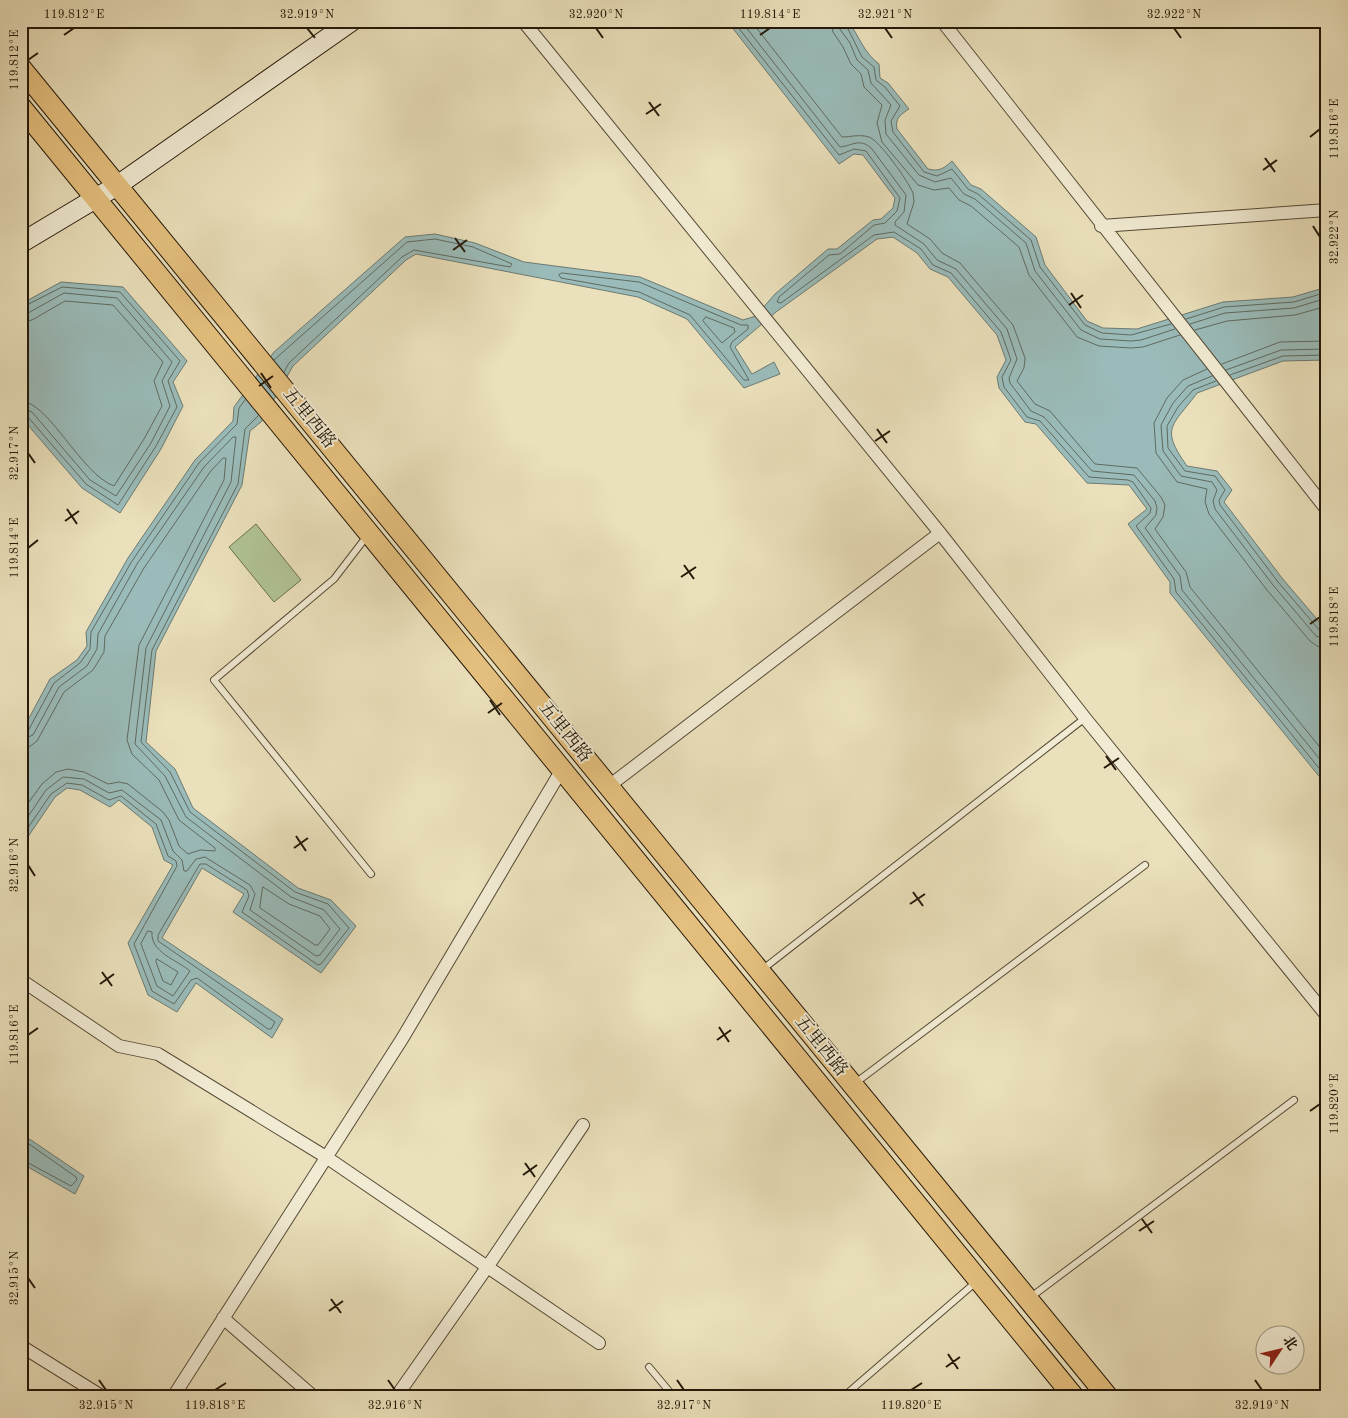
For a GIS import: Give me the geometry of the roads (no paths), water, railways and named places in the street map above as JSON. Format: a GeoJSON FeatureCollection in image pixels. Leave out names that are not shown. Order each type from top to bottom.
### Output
{"type":"FeatureCollection","features":[{"type":"Feature","properties":{"kind":"main road"},"geometry":{"type":"LineString","coordinates":[[21,244],[118,185],[352,21]]}},
{"type":"Feature","properties":{"kind":"main road","name":"五里西路"},"geometry":{"type":"LineString","coordinates":[[21,68],[1108,1397]]}},
{"type":"Feature","properties":{"kind":"main road","name":"五里西路"},"geometry":{"type":"LineString","coordinates":[[21,107],[561,771],[1074,1397]]}},
{"type":"Feature","properties":{"kind":"street"},"geometry":{"type":"LineString","coordinates":[[523,21],[940,533],[1085,718],[1327,1016]]}},
{"type":"Feature","properties":{"kind":"street"},"geometry":{"type":"LineString","coordinates":[[942,21],[1101,226],[1327,510]]}},
{"type":"Feature","properties":{"kind":"street"},"geometry":{"type":"LineString","coordinates":[[1101,226],[1327,210]]}},
{"type":"Feature","properties":{"kind":"street"},"geometry":{"type":"LineString","coordinates":[[609,786],[940,533]]}},
{"type":"Feature","properties":{"kind":"street"},"geometry":{"type":"LineString","coordinates":[[173,1397],[402,1038],[561,771]]}},
{"type":"Feature","properties":{"kind":"street"},"geometry":{"type":"LineString","coordinates":[[21,980],[119,1046],[158,1054],[326,1157],[599,1343]]}},
{"type":"Feature","properties":{"kind":"street"},"geometry":{"type":"LineString","coordinates":[[396,1397],[488,1266],[583,1125]]}},
{"type":"Feature","properties":{"kind":"street"},"geometry":{"type":"LineString","coordinates":[[223,1318],[314,1397]]}},
{"type":"Feature","properties":{"kind":"street"},"geometry":{"type":"LineString","coordinates":[[21,1346],[103,1397]]}},
{"type":"Feature","properties":{"kind":"lane"},"geometry":{"type":"LineString","coordinates":[[369,534],[334,579],[214,680],[371,874]]}},
{"type":"Feature","properties":{"kind":"lane"},"geometry":{"type":"LineString","coordinates":[[760,971],[1085,718]]}},
{"type":"Feature","properties":{"kind":"lane"},"geometry":{"type":"LineString","coordinates":[[853,1085],[1145,865]]}},
{"type":"Feature","properties":{"kind":"lane"},"geometry":{"type":"LineString","coordinates":[[1028,1299],[1294,1100]]}},
{"type":"Feature","properties":{"kind":"lane"},"geometry":{"type":"LineString","coordinates":[[842,1397],[978,1280]]}},
{"type":"Feature","properties":{"kind":"lane"},"geometry":{"type":"LineString","coordinates":[[649,1367],[674,1397]]}},
{"type":"Feature","properties":{"kind":"water"},"geometry":{"type":"Polygon","coordinates":[[[727,21],[848,21],[866,50],[879,64],[880,78],[888,83],[909,109],[899,117],[897,129],[928,169],[942,169],[952,161],[971,185],[981,189],[1036,237],[1045,265],[1087,321],[1103,328],[1137,329],[1223,302],[1293,297],[1327,287],[1327,360],[1283,361],[1197,393],[1176,420],[1172,427],[1172,434],[1173,443],[1187,466],[1217,471],[1232,490],[1224,502],[1282,578],[1327,631],[1327,786],[1170,593],[1170,582],[1128,524],[1147,509],[1129,485],[1087,483],[1036,424],[1025,422],[999,388],[997,377],[1006,360],[997,335],[948,277],[930,269],[917,253],[893,237],[877,239],[776,312],[735,347],[752,374],[774,362],[780,374],[744,388],[687,319],[638,297],[416,254],[406,260],[293,366],[261,422],[250,431],[242,485],[156,651],[146,742],[175,769],[193,808],[298,888],[331,900],[356,926],[321,973],[233,912],[244,894],[202,868],[162,938],[283,1019],[272,1038],[196,983],[177,1012],[148,995],[128,943],[173,865],[164,860],[152,827],[119,800],[110,807],[80,790],[67,788],[55,797],[21,847],[21,733],[50,679],[77,660],[87,646],[86,632],[128,558],[195,460],[233,421],[234,407],[274,352],[405,237],[435,234],[475,243],[524,262],[640,277],[743,320],[756,316],[775,294],[828,249],[837,249],[873,220],[881,219],[893,208],[895,198],[863,155],[854,154],[839,164],[727,21]]]}},
{"type":"Feature","properties":{"kind":"water"},"geometry":{"type":"Polygon","coordinates":[[[61,282],[123,287],[187,361],[173,382],[183,406],[161,449],[120,513],[82,488],[21,417],[21,304],[61,282]]]}},
{"type":"Feature","properties":{"kind":"water"},"geometry":{"type":"Polygon","coordinates":[[[21,1136],[31,1140],[84,1176],[75,1194],[21,1163],[21,1136]]]}}]}
